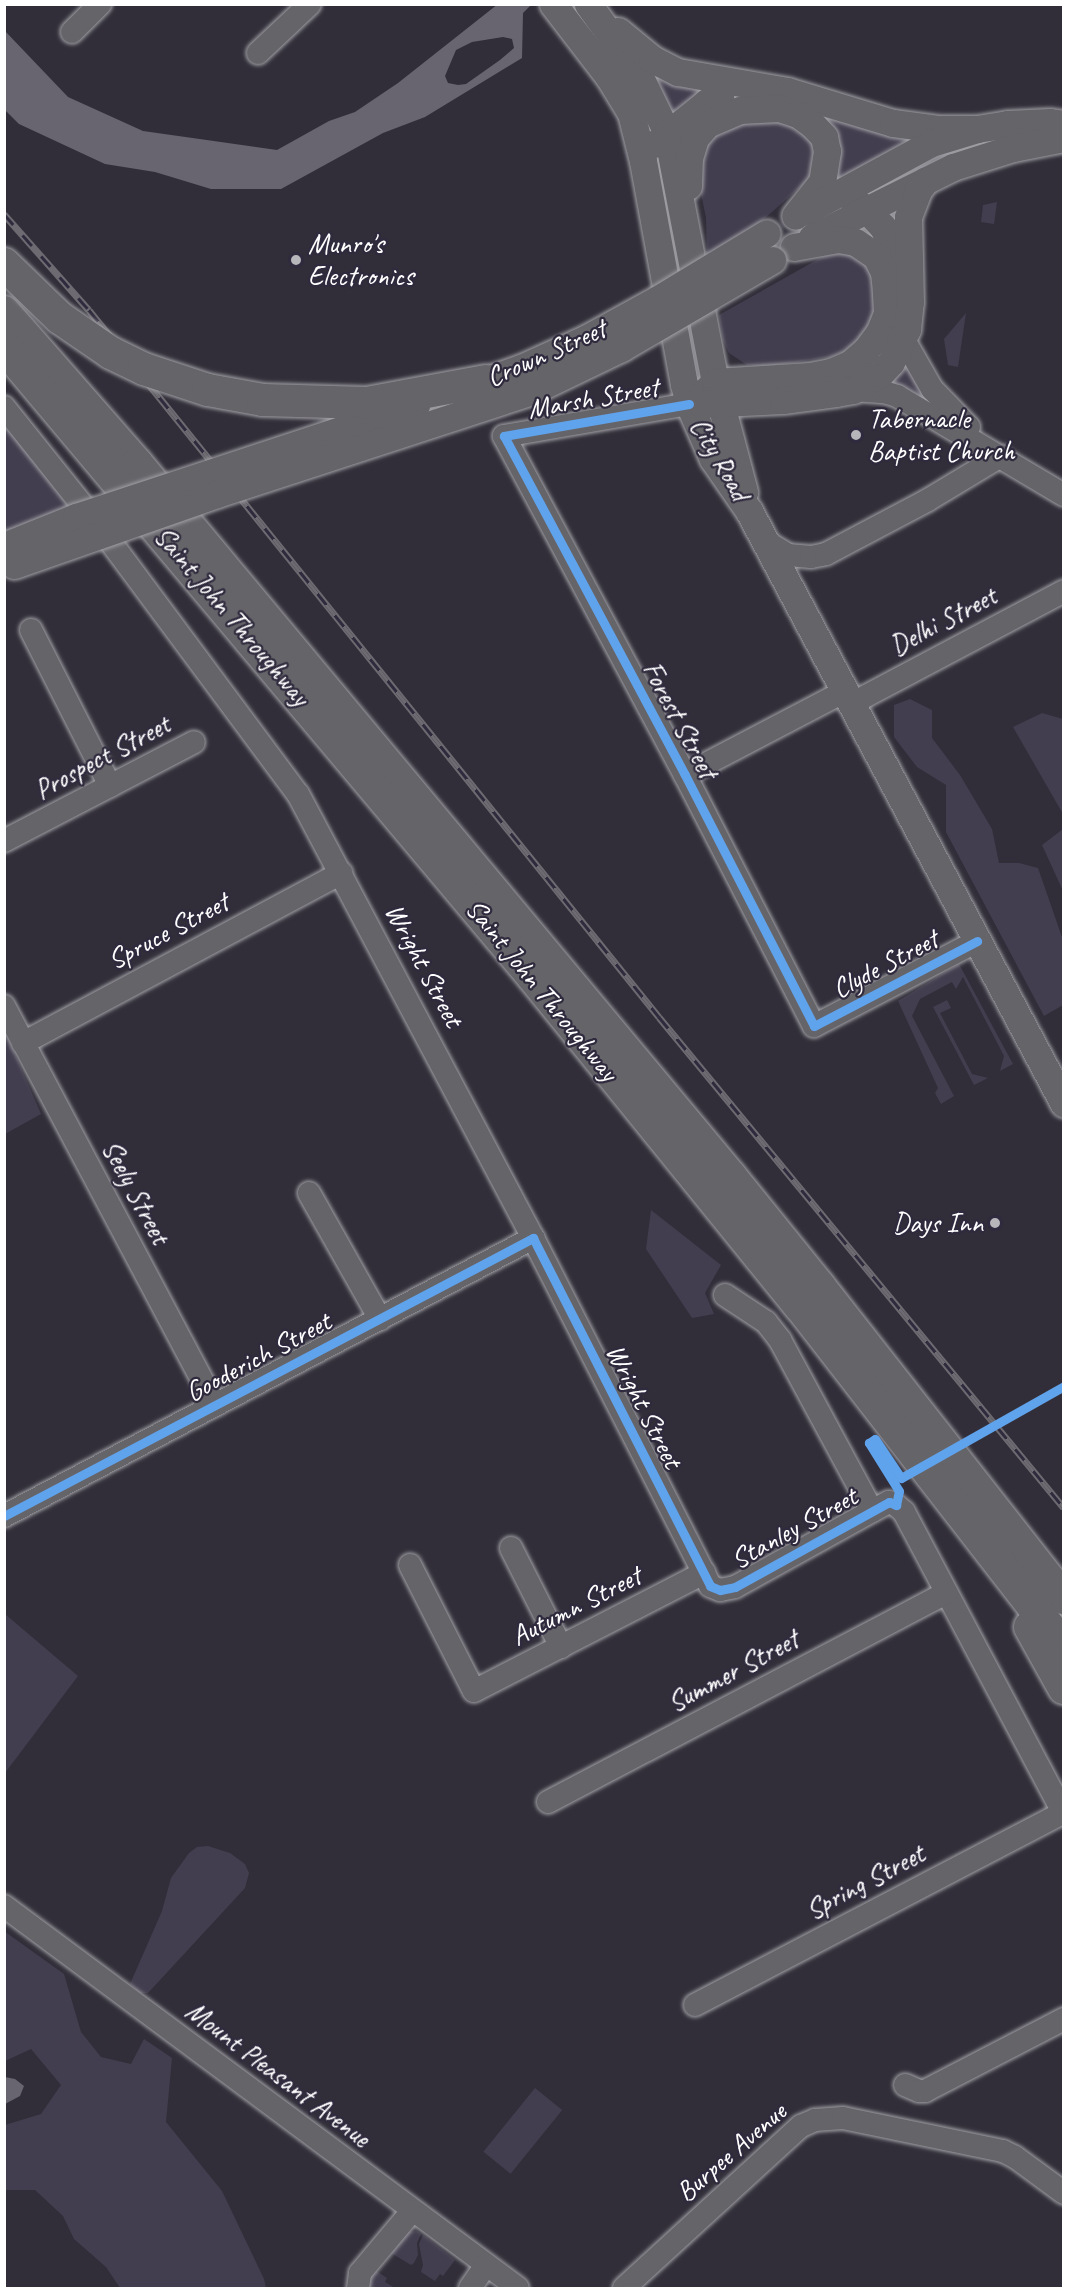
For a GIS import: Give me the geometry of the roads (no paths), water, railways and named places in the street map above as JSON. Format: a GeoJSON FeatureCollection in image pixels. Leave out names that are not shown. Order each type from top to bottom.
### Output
{"type":"FeatureCollection","features":[{"type":"Feature","properties":{"kind":"highway"},"geometry":{"type":"LineString","coordinates":[[4,264],[60,318],[111,352],[153,372],[208,390],[263,400],[367,403],[486,381]]}},
{"type":"Feature","properties":{"kind":"highway","name":"Saint John Throughway"},"geometry":{"type":"LineString","coordinates":[[4,312],[136,464],[731,1177],[1064,1599]]}},
{"type":"Feature","properties":{"kind":"highway","name":"Saint John Throughway"},"geometry":{"type":"LineString","coordinates":[[4,347],[534,978],[800,1306],[1064,1646]]}},
{"type":"Feature","properties":{"kind":"highway"},"geometry":{"type":"LineString","coordinates":[[915,1454],[1025,1620],[1064,1688]]}},
{"type":"Feature","properties":{"kind":"main road","name":"City Road"},"geometry":{"type":"LineString","coordinates":[[554,6],[622,97],[638,135],[689,404],[713,459],[749,511]]}},
{"type":"Feature","properties":{"kind":"main road","name":"City Road"},"geometry":{"type":"LineString","coordinates":[[591,8],[648,91],[667,133],[718,393],[749,511]]}},
{"type":"Feature","properties":{"kind":"main road"},"geometry":{"type":"LineString","coordinates":[[591,8],[663,66],[678,72],[765,87],[811,98],[893,123],[938,129],[977,129]]}},
{"type":"Feature","properties":{"kind":"main road"},"geometry":{"type":"LineString","coordinates":[[643,160],[667,133],[719,96],[735,90],[765,87]]}},
{"type":"Feature","properties":{"kind":"main road"},"geometry":{"type":"LineString","coordinates":[[690,247],[688,172],[695,138],[707,124],[740,110],[779,108],[798,114],[824,137],[827,152],[822,182],[795,216]]}},
{"type":"Feature","properties":{"kind":"main road","name":"Crown Street"},"geometry":{"type":"LineString","coordinates":[[8,560],[76,517],[486,381],[604,329],[795,216],[931,143],[977,129],[1008,124],[1064,124]]}},
{"type":"Feature","properties":{"kind":"main road","name":"Crown Street"},"geometry":{"type":"LineString","coordinates":[[8,560],[532,391],[621,348],[783,254],[866,209],[926,180],[983,157],[1041,141],[1064,138]]}},
{"type":"Feature","properties":{"kind":"main road"},"geometry":{"type":"LineString","coordinates":[[718,393],[783,400],[853,390],[880,374],[891,362],[907,329],[908,217],[919,189],[926,180]]}},
{"type":"Feature","properties":{"kind":"main road"},"geometry":{"type":"LineString","coordinates":[[840,192],[866,209],[883,227],[909,285]]}},
{"type":"Feature","properties":{"kind":"main road"},"geometry":{"type":"LineString","coordinates":[[689,404],[718,393],[831,372],[850,364],[866,350],[879,333],[887,313],[884,272],[876,256],[855,242],[838,239],[783,254]]}},
{"type":"Feature","properties":{"kind":"main road"},"geometry":{"type":"LineString","coordinates":[[749,511],[1064,1104]]}},
{"type":"Feature","properties":{"kind":"street"},"geometry":{"type":"LineString","coordinates":[[72,32],[100,4]]}},
{"type":"Feature","properties":{"kind":"street"},"geometry":{"type":"LineString","coordinates":[[258,53],[310,4]]}},
{"type":"Feature","properties":{"kind":"street"},"geometry":{"type":"LineString","coordinates":[[903,338],[941,400],[1001,456]]}},
{"type":"Feature","properties":{"kind":"street"},"geometry":{"type":"LineString","coordinates":[[853,390],[884,392],[897,396],[1064,495]]}},
{"type":"Feature","properties":{"kind":"street","name":"Marsh Street"},"geometry":{"type":"LineString","coordinates":[[504,436],[689,404]]}},
{"type":"Feature","properties":{"kind":"street","name":"Wright Street"},"geometry":{"type":"LineString","coordinates":[[4,407],[95,521],[291,784],[341,873],[533,1238],[710,1586],[720,1590]]}},
{"type":"Feature","properties":{"kind":"street","name":"Forest Street"},"geometry":{"type":"LineString","coordinates":[[504,436],[685,775],[814,1026]]}},
{"type":"Feature","properties":{"kind":"street"},"geometry":{"type":"LineString","coordinates":[[765,541],[788,555],[811,557],[826,554],[928,500],[1001,456]]}},
{"type":"Feature","properties":{"kind":"street","name":"Delhi Street"},"geometry":{"type":"LineString","coordinates":[[685,775],[1064,591]]}},
{"type":"Feature","properties":{"kind":"street"},"geometry":{"type":"LineString","coordinates":[[31,630],[110,786]]}},
{"type":"Feature","properties":{"kind":"street","name":"Prospect Street"},"geometry":{"type":"LineString","coordinates":[[4,841],[194,742]]}},
{"type":"Feature","properties":{"kind":"street","name":"Spruce Street"},"geometry":{"type":"LineString","coordinates":[[23,1043],[341,873]]}},
{"type":"Feature","properties":{"kind":"street","name":"Clyde Street"},"geometry":{"type":"LineString","coordinates":[[814,1026],[977,941]]}},
{"type":"Feature","properties":{"kind":"street","name":"Seely Street"},"geometry":{"type":"LineString","coordinates":[[4,1006],[215,1405]]}},
{"type":"Feature","properties":{"kind":"street"},"geometry":{"type":"LineString","coordinates":[[309,1193],[380,1319]]}},
{"type":"Feature","properties":{"kind":"street","name":"Gooderich Street"},"geometry":{"type":"LineString","coordinates":[[4,1516],[533,1238]]}},
{"type":"Feature","properties":{"kind":"street"},"geometry":{"type":"LineString","coordinates":[[725,1294],[766,1322],[780,1340],[885,1506],[904,1512],[1063,1814]]}},
{"type":"Feature","properties":{"kind":"street","name":"Stanley Street"},"geometry":{"type":"LineString","coordinates":[[720,1590],[735,1587],[885,1506]]}},
{"type":"Feature","properties":{"kind":"street"},"geometry":{"type":"LineString","coordinates":[[511,1548],[561,1647]]}},
{"type":"Feature","properties":{"kind":"street","name":"Autumn Street"},"geometry":{"type":"LineString","coordinates":[[410,1565],[474,1691],[704,1573]]}},
{"type":"Feature","properties":{"kind":"street","name":"Summer Street"},"geometry":{"type":"LineString","coordinates":[[548,1802],[946,1593]]}},
{"type":"Feature","properties":{"kind":"street","name":"Spring Street"},"geometry":{"type":"LineString","coordinates":[[695,2005],[1063,1814]]}},
{"type":"Feature","properties":{"kind":"street","name":"Mount Pleasant Avenue"},"geometry":{"type":"LineString","coordinates":[[4,1906],[518,2289]]}},
{"type":"Feature","properties":{"kind":"street"},"geometry":{"type":"LineString","coordinates":[[905,2085],[925,2091],[1064,2019]]}},
{"type":"Feature","properties":{"kind":"street","name":"Burpee Avenue"},"geometry":{"type":"LineString","coordinates":[[624,2289],[801,2126],[815,2120],[843,2118],[1003,2151],[1015,2157],[1064,2193]]}},
{"type":"Feature","properties":{"kind":"street"},"geometry":{"type":"LineString","coordinates":[[358,2289],[360,2273],[412,2211]]}},
{"type":"Feature","properties":{"kind":"street"},"geometry":{"type":"LineString","coordinates":[[470,2289],[486,2265]]}},
{"type":"Feature","properties":{"kind":"railway"},"geometry":{"type":"LineString","coordinates":[[4,214],[89,310],[659,1017],[1064,1508]]}},
{"type":"Feature","properties":{"kind":"place","name":"Munro's Electronics"},"geometry":{"type":"Point","coordinates":[296,260]}},
{"type":"Feature","properties":{"kind":"place","name":"Tabernacle Baptist Church"},"geometry":{"type":"Point","coordinates":[856,435]}},
{"type":"Feature","properties":{"kind":"place","name":"Days Inn"},"geometry":{"type":"Point","coordinates":[995,1223]}}]}
